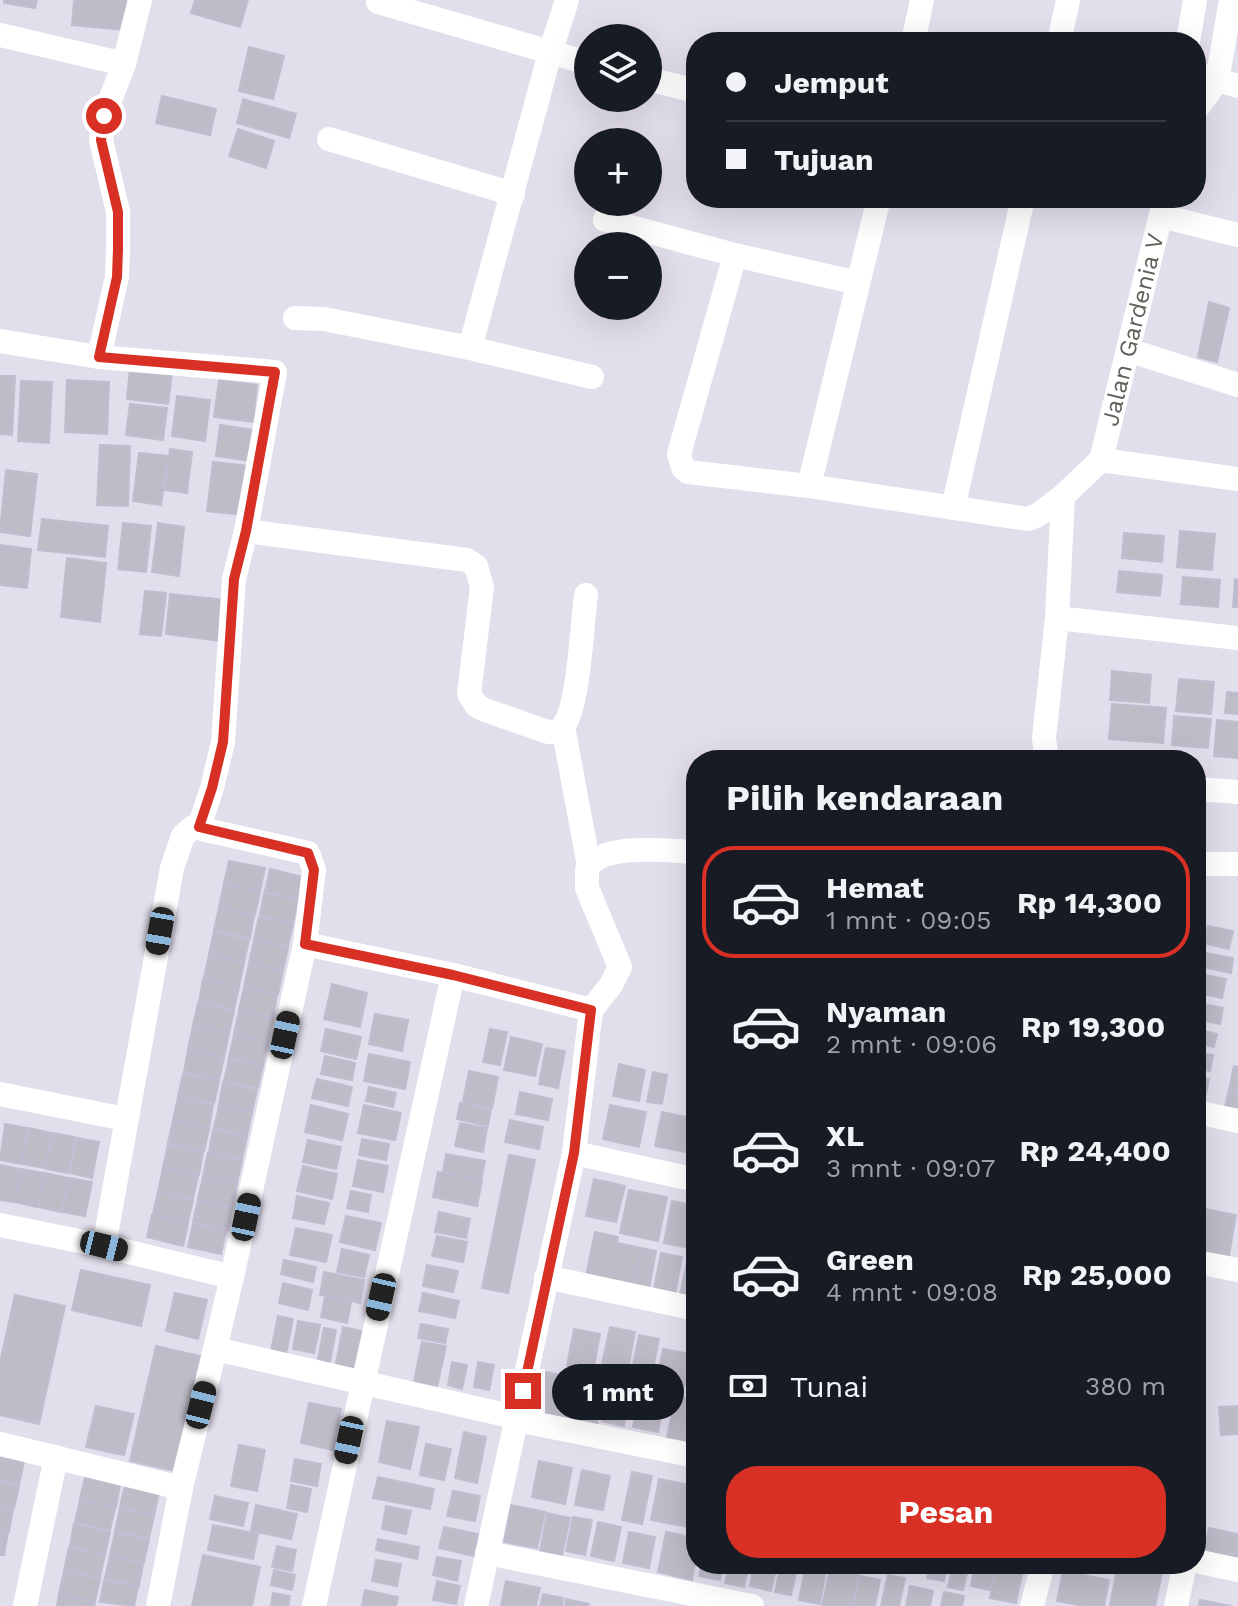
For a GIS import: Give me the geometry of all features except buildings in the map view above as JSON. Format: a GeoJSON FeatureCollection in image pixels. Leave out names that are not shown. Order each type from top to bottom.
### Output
{"type":"FeatureCollection","features":[{"type":"Feature","properties":{"kind":"street"},"geometry":{"type":"LineString","coordinates":[[99,357],[117,277],[118,249],[118,212],[101,140],[104,116],[124,64],[140,0]]}},
{"type":"Feature","properties":{"kind":"street"},"geometry":{"type":"LineString","coordinates":[[470,348],[567,0]]}},
{"type":"Feature","properties":{"kind":"street"},"geometry":{"type":"LineString","coordinates":[[915,32],[922,0]]}},
{"type":"Feature","properties":{"kind":"street"},"geometry":{"type":"LineString","coordinates":[[1061,32],[1068,0]]}},
{"type":"Feature","properties":{"kind":"street"},"geometry":{"type":"LineString","coordinates":[[1190,32],[1195,0]]}},
{"type":"Feature","properties":{"kind":"street"},"geometry":{"type":"LineString","coordinates":[[1217,80],[1231,0]]}},
{"type":"Feature","properties":{"kind":"street"},"geometry":{"type":"LineString","coordinates":[[378,2],[574,59]]}},
{"type":"Feature","properties":{"kind":"street"},"geometry":{"type":"LineString","coordinates":[[0,35],[124,64]]}},
{"type":"Feature","properties":{"kind":"street"},"geometry":{"type":"LineString","coordinates":[[662,82],[686,88]]}},
{"type":"Feature","properties":{"kind":"street"},"geometry":{"type":"LineString","coordinates":[[329,139],[513,194]]}},
{"type":"Feature","properties":{"kind":"street"},"geometry":{"type":"LineString","coordinates":[[809,486],[877,208]]}},
{"type":"Feature","properties":{"kind":"street"},"geometry":{"type":"LineString","coordinates":[[953,508],[1021,208]]}},
{"type":"Feature","properties":{"kind":"street","name":"Jalan Gardenia V"},"geometry":{"type":"LineString","coordinates":[[1101,460],[1163,208]]}},
{"type":"Feature","properties":{"kind":"street"},"geometry":{"type":"LineString","coordinates":[[1166,208],[1238,235]]}},
{"type":"Feature","properties":{"kind":"street"},"geometry":{"type":"LineString","coordinates":[[605,220],[735,255],[858,283]]}},
{"type":"Feature","properties":{"kind":"street"},"geometry":{"type":"LineString","coordinates":[[735,255],[679,454],[680,464],[688,472],[809,486],[1028,519],[1063,496],[1101,460],[1238,479]]}},
{"type":"Feature","properties":{"kind":"street"},"geometry":{"type":"LineString","coordinates":[[295,318],[324,319],[470,348],[592,377]]}},
{"type":"Feature","properties":{"kind":"street"},"geometry":{"type":"LineString","coordinates":[[0,341],[99,357],[275,372],[246,531],[234,579],[223,742],[199,827]]}},
{"type":"Feature","properties":{"kind":"street"},"geometry":{"type":"LineString","coordinates":[[1128,350],[1238,385]]}},
{"type":"Feature","properties":{"kind":"street"},"geometry":{"type":"LineString","coordinates":[[1046,750],[1063,496]]}},
{"type":"Feature","properties":{"kind":"street"},"geometry":{"type":"LineString","coordinates":[[246,531],[467,560],[476,566],[482,587],[469,694],[477,706],[495,714],[548,732],[563,727]]}},
{"type":"Feature","properties":{"kind":"street"},"geometry":{"type":"LineString","coordinates":[[476,1606],[574,1153],[591,1010],[611,985],[620,967],[587,888],[589,866],[563,727],[572,706],[586,595]]}},
{"type":"Feature","properties":{"kind":"street"},"geometry":{"type":"LineString","coordinates":[[1057,618],[1238,638]]}},
{"type":"Feature","properties":{"kind":"street"},"geometry":{"type":"LineString","coordinates":[[1206,790],[1238,792]]}},
{"type":"Feature","properties":{"kind":"street"},"geometry":{"type":"LineString","coordinates":[[104,1246],[172,868],[183,836],[193,827],[199,827],[308,853],[314,870],[305,944],[232,1277],[181,1488],[158,1606]]}},
{"type":"Feature","properties":{"kind":"street"},"geometry":{"type":"LineString","coordinates":[[589,866],[597,858],[623,851],[686,852]]}},
{"type":"Feature","properties":{"kind":"street"},"geometry":{"type":"LineString","coordinates":[[1206,864],[1238,864]]}},
{"type":"Feature","properties":{"kind":"street"},"geometry":{"type":"LineString","coordinates":[[305,944],[453,975],[591,1010]]}},
{"type":"Feature","properties":{"kind":"street"},"geometry":{"type":"LineString","coordinates":[[314,1606],[453,975]]}},
{"type":"Feature","properties":{"kind":"street"},"geometry":{"type":"LineString","coordinates":[[0,1094],[125,1119]]}},
{"type":"Feature","properties":{"kind":"street"},"geometry":{"type":"LineString","coordinates":[[1206,1114],[1238,1121]]}},
{"type":"Feature","properties":{"kind":"street"},"geometry":{"type":"LineString","coordinates":[[574,1153],[686,1178]]}},
{"type":"Feature","properties":{"kind":"street"},"geometry":{"type":"LineString","coordinates":[[0,1225],[232,1277]]}},
{"type":"Feature","properties":{"kind":"street"},"geometry":{"type":"LineString","coordinates":[[1206,1264],[1238,1270]]}},
{"type":"Feature","properties":{"kind":"street"},"geometry":{"type":"LineString","coordinates":[[546,1277],[686,1307]]}},
{"type":"Feature","properties":{"kind":"street"},"geometry":{"type":"LineString","coordinates":[[215,1349],[517,1420],[686,1454]]}},
{"type":"Feature","properties":{"kind":"street"},"geometry":{"type":"LineString","coordinates":[[0,1444],[181,1488]]}},
{"type":"Feature","properties":{"kind":"street"},"geometry":{"type":"LineString","coordinates":[[25,1606],[56,1457]]}},
{"type":"Feature","properties":{"kind":"street"},"geometry":{"type":"LineString","coordinates":[[487,1553],[752,1606]]}},
{"type":"Feature","properties":{"kind":"street"},"geometry":{"type":"LineString","coordinates":[[1206,1563],[1238,1570]]}},
{"type":"Feature","properties":{"kind":"street"},"geometry":{"type":"LineString","coordinates":[[1032,1606],[1040,1574]]}},
{"type":"Feature","properties":{"kind":"street"},"geometry":{"type":"LineString","coordinates":[[1176,1606],[1183,1574]]}},
{"type":"Feature","properties":{"kind":"route"},"geometry":{"type":"LineString","coordinates":[[104,116],[101,140],[118,212],[118,249],[117,277],[99,357],[275,372],[246,531],[234,579],[223,742],[199,827],[307,852],[311,856],[314,870],[305,944],[453,975],[591,1010],[574,1153],[523,1391]]}}]}
